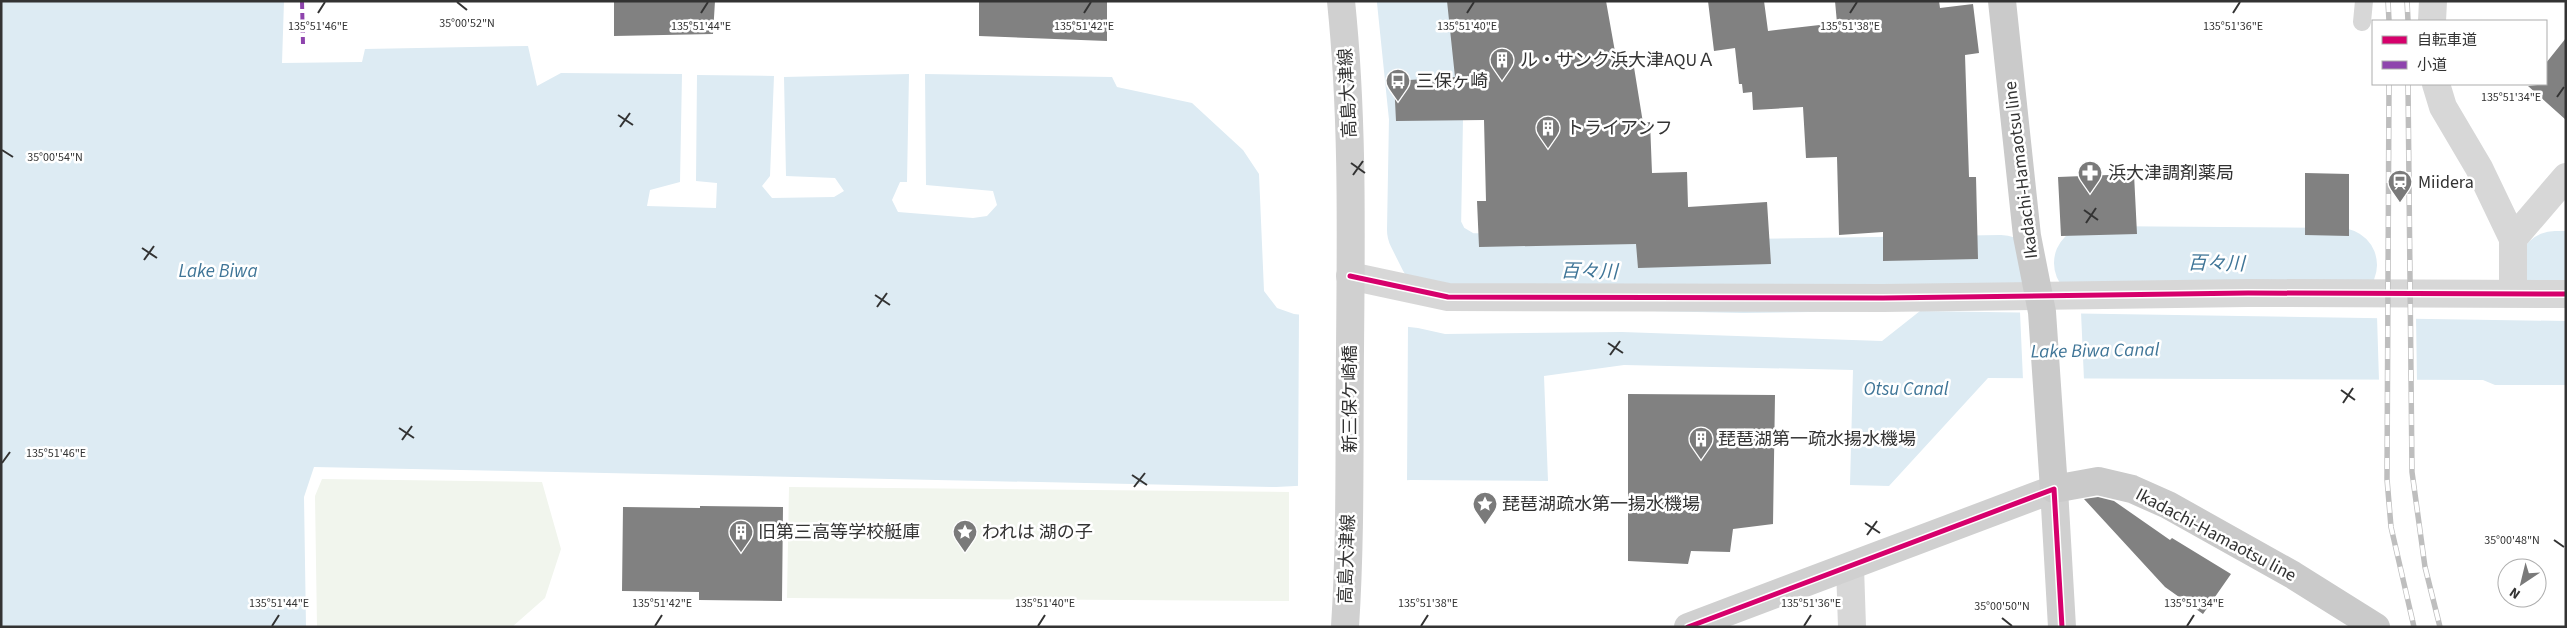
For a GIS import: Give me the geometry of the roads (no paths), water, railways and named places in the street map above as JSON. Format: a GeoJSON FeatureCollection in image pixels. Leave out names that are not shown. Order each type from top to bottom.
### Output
{"type":"FeatureCollection","features":[{"type":"Feature","properties":{"kind":"main road","name":"高島大津線"},"geometry":{"type":"LineString","coordinates":[[1341,1],[1348,70],[1352,192],[1350,306]]}},
{"type":"Feature","properties":{"kind":"main road","name":"Ikadachi-Hamaotsu line"},"geometry":{"type":"LineString","coordinates":[[2002,1],[2027,236],[2040,303],[2054,488],[2098,481],[2132,489],[2168,505],[2293,575],[2376,627]]}},
{"type":"Feature","properties":{"kind":"main road","name":"新三保ケ崎橋"},"geometry":{"type":"LineString","coordinates":[[1349,492],[1350,306]]}},
{"type":"Feature","properties":{"kind":"main road"},"geometry":{"type":"LineString","coordinates":[[1688,627],[2054,488],[2062,627]]}},
{"type":"Feature","properties":{"kind":"main road","name":"高島大津線"},"geometry":{"type":"LineString","coordinates":[[1345,627],[1349,561],[1349,492]]}},
{"type":"Feature","properties":{"kind":"street"},"geometry":{"type":"LineString","coordinates":[[2432,20],[2433,1]]}},
{"type":"Feature","properties":{"kind":"street"},"geometry":{"type":"LineString","coordinates":[[2436,85],[2443,107],[2479,168],[2513,239],[2513,293]]}},
{"type":"Feature","properties":{"kind":"street"},"geometry":{"type":"LineString","coordinates":[[2513,239],[2566,177]]}},
{"type":"Feature","properties":{"kind":"street"},"geometry":{"type":"LineString","coordinates":[[1350,276],[1448,297],[1883,298],[2040,303],[2513,293],[2566,294]]}},
{"type":"Feature","properties":{"kind":"street"},"geometry":{"type":"LineString","coordinates":[[1850,567],[1852,627]]}},
{"type":"Feature","properties":{"kind":"lane"},"geometry":{"type":"LineString","coordinates":[[2362,22],[2364,1]]}},
{"type":"Feature","properties":{"kind":"water","name":"Lake Biwa"},"geometry":{"type":"Polygon","coordinates":[[[1,1],[284,1],[282,63],[362,62],[365,49],[528,46],[537,86],[561,73],[682,74],[680,182],[650,190],[647,206],[716,208],[717,183],[696,181],[697,75],[774,76],[770,176],[762,186],[772,198],[834,197],[844,191],[835,178],[786,176],[784,77],[909,74],[907,182],[900,182],[892,200],[898,212],[973,218],[987,216],[997,205],[993,191],[926,185],[925,74],[1112,77],[1117,87],[1192,103],[1243,150],[1259,174],[1264,291],[1277,308],[1294,314],[1418,328],[1445,334],[1622,332],[1882,341],[1920,311],[2566,321],[2566,385],[2495,385],[2483,380],[1988,378],[1889,486],[1850,485],[1853,370],[1624,365],[1544,376],[1548,481],[1411,480],[1276,487],[314,467],[304,497],[306,627],[1,627],[1,1]]]}},
{"type":"Feature","properties":{"kind":"waterway","name":"百々川"},"geometry":{"type":"LineString","coordinates":[[1414,1],[1426,118],[1424,230],[1436,254],[1463,270],[1743,276],[2001,272]]}},
{"type":"Feature","properties":{"kind":"waterway","name":"百々川"},"geometry":{"type":"LineString","coordinates":[[2091,263],[2340,265]]}},
{"type":"Feature","properties":{"kind":"waterway","name":"百々川"},"geometry":{"type":"LineString","coordinates":[[2555,268],[2566,268]]}},
{"type":"Feature","properties":{"kind":"railway"},"geometry":{"type":"LineString","coordinates":[[2388,1],[2389,20]]}},
{"type":"Feature","properties":{"kind":"railway"},"geometry":{"type":"LineString","coordinates":[[2407,1],[2408,20]]}},
{"type":"Feature","properties":{"kind":"railway"},"geometry":{"type":"LineString","coordinates":[[2389,85],[2387,479],[2391,527],[2414,627]]}},
{"type":"Feature","properties":{"kind":"railway"},"geometry":{"type":"LineString","coordinates":[[2408,85],[2412,472],[2425,567],[2440,627]]}},
{"type":"Feature","properties":{"kind":"place","name":"ル・サンク浜大津AQUＡ"},"geometry":{"type":"Point","coordinates":[1502,81]}},
{"type":"Feature","properties":{"kind":"place","name":"三保ヶ崎"},"geometry":{"type":"Point","coordinates":[1398,102]}},
{"type":"Feature","properties":{"kind":"place","name":"トライアンフ"},"geometry":{"type":"Point","coordinates":[1548,149]}},
{"type":"Feature","properties":{"kind":"place","name":"浜大津調剤薬局"},"geometry":{"type":"Point","coordinates":[2090,194]}},
{"type":"Feature","properties":{"kind":"place","name":"Miidera"},"geometry":{"type":"Point","coordinates":[2400,203]}},
{"type":"Feature","properties":{"kind":"place","name":"琵琶湖第一疏水揚水機場"},"geometry":{"type":"Point","coordinates":[1701,460]}},
{"type":"Feature","properties":{"kind":"place","name":"琵琶湖疏水第一揚水機場"},"geometry":{"type":"Point","coordinates":[1485,525]}},
{"type":"Feature","properties":{"kind":"place","name":"旧第三高等学校艇庫"},"geometry":{"type":"Point","coordinates":[741,553]}},
{"type":"Feature","properties":{"kind":"place","name":"われは 湖の子"},"geometry":{"type":"Point","coordinates":[965,553]}},
{"type":"Feature","properties":{"kind":"water label","name":"Lake Biwa Canal"},"geometry":{"type":"Point","coordinates":[2095,351]}},
{"type":"Feature","properties":{"kind":"water label","name":"Otsu Canal"},"geometry":{"type":"Point","coordinates":[1906,389]}}]}
